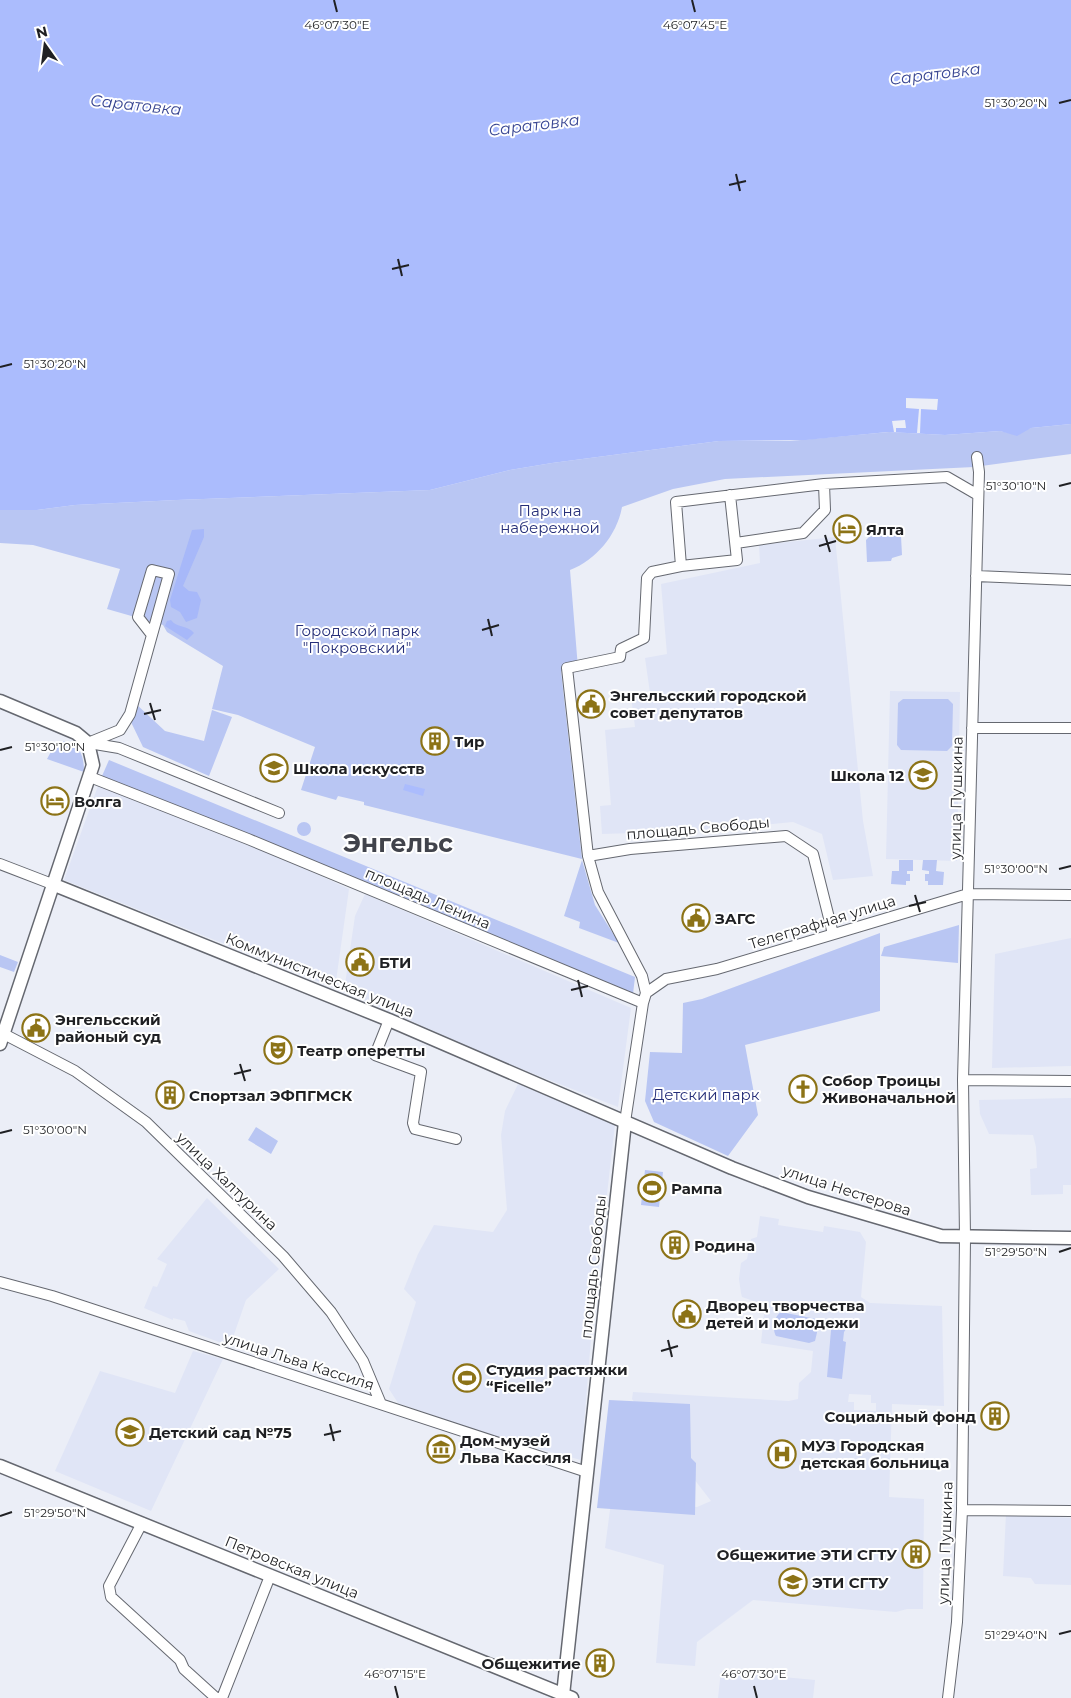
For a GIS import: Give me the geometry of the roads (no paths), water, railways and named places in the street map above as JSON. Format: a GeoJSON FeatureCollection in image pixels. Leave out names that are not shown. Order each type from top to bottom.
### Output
{"type":"FeatureCollection","features":[{"type":"Feature","properties":{"kind":"main road"},"geometry":{"type":"LineString","coordinates":[[0,701],[66,728],[88,743],[93,765],[1,1036]]}},
{"type":"Feature","properties":{"kind":"main road","name":"Коммунистическая улица"},"geometry":{"type":"LineString","coordinates":[[52,884],[389,1020],[625,1122]]}},
{"type":"Feature","properties":{"kind":"main road","name":"улица Нестерова"},"geometry":{"type":"LineString","coordinates":[[625,1122],[732,1168],[808,1197],[941,1236],[965,1238],[1071,1238]]}},
{"type":"Feature","properties":{"kind":"main road","name":"площадь Свободы"},"geometry":{"type":"LineString","coordinates":[[566,1697],[587,1472],[625,1122]]}},
{"type":"Feature","properties":{"kind":"main road","name":"Петровская улица"},"geometry":{"type":"LineString","coordinates":[[0,1466],[566,1697]]}},
{"type":"Feature","properties":{"kind":"street","name":"улица Пушкина"},"geometry":{"type":"LineString","coordinates":[[948,1698],[957,1622],[962,1510],[965,1238],[963,1080],[978,495],[977,457]]}},
{"type":"Feature","properties":{"kind":"street"},"geometry":{"type":"LineString","coordinates":[[730,495],[737,560],[681,566],[676,502],[730,495],[824,484],[947,477],[978,495]]}},
{"type":"Feature","properties":{"kind":"street"},"geometry":{"type":"LineString","coordinates":[[736,543],[803,533],[825,510],[824,484]]}},
{"type":"Feature","properties":{"kind":"street","name":"площадь Свободы"},"geometry":{"type":"LineString","coordinates":[[625,1122],[644,998],[642,976],[598,892],[588,856],[567,668],[620,658],[621,648],[644,638],[647,578],[652,572],[681,566]]}},
{"type":"Feature","properties":{"kind":"street"},"geometry":{"type":"LineString","coordinates":[[88,743],[120,730],[130,714],[169,574],[152,570],[138,617],[152,635]]}},
{"type":"Feature","properties":{"kind":"street"},"geometry":{"type":"LineString","coordinates":[[976,576],[1071,580]]}},
{"type":"Feature","properties":{"kind":"street"},"geometry":{"type":"LineString","coordinates":[[972,728],[1071,728]]}},
{"type":"Feature","properties":{"kind":"street"},"geometry":{"type":"LineString","coordinates":[[88,743],[119,748],[279,813]]}},
{"type":"Feature","properties":{"kind":"street","name":"площадь Ленина"},"geometry":{"type":"LineString","coordinates":[[90,777],[644,998]]}},
{"type":"Feature","properties":{"kind":"street","name":"площадь Свободы"},"geometry":{"type":"LineString","coordinates":[[588,856],[630,849],[786,836],[813,854],[833,934]]}},
{"type":"Feature","properties":{"kind":"street","name":"Коммунистическая улица"},"geometry":{"type":"LineString","coordinates":[[0,864],[52,884]]}},
{"type":"Feature","properties":{"kind":"street","name":"Телеграфная улица"},"geometry":{"type":"LineString","coordinates":[[644,998],[666,979],[717,969],[968,894],[1071,895]]}},
{"type":"Feature","properties":{"kind":"street"},"geometry":{"type":"LineString","coordinates":[[389,1020],[375,1055],[421,1072],[413,1122],[415,1129],[456,1139]]}},
{"type":"Feature","properties":{"kind":"street","name":"улица Халтурина"},"geometry":{"type":"LineString","coordinates":[[1,1036],[75,1071],[146,1122],[283,1256],[331,1312],[362,1361],[381,1404]]}},
{"type":"Feature","properties":{"kind":"street"},"geometry":{"type":"LineString","coordinates":[[963,1080],[1071,1081]]}},
{"type":"Feature","properties":{"kind":"street","name":"улица Льва Кассиля"},"geometry":{"type":"LineString","coordinates":[[0,1282],[52,1296],[587,1472]]}},
{"type":"Feature","properties":{"kind":"street"},"geometry":{"type":"LineString","coordinates":[[962,1510],[1071,1511]]}},
{"type":"Feature","properties":{"kind":"street"},"geometry":{"type":"LineString","coordinates":[[142,1523],[109,1586],[111,1597],[180,1660],[184,1669],[216,1698]]}},
{"type":"Feature","properties":{"kind":"street"},"geometry":{"type":"LineString","coordinates":[[222,1698],[270,1576]]}},
{"type":"Feature","properties":{"kind":"water","name":"Саратовка"},"geometry":{"type":"Polygon","coordinates":[[[0,0],[1071,0],[1071,424],[1031,428],[1017,436],[1000,431],[945,435],[888,432],[806,440],[719,441],[510,470],[430,490],[177,500],[75,505],[37,510],[0,510],[0,0]]]}},
{"type":"Feature","properties":{"kind":"water"},"geometry":{"type":"Polygon","coordinates":[[[405,784],[425,789],[423,796],[403,790],[405,784]]]}},
{"type":"Feature","properties":{"kind":"place","name":"Ялта"},"geometry":{"type":"Point","coordinates":[847,529]}},
{"type":"Feature","properties":{"kind":"place","name":"Энгельсский городской совет депутатов"},"geometry":{"type":"Point","coordinates":[591,704]}},
{"type":"Feature","properties":{"kind":"place","name":"Тир"},"geometry":{"type":"Point","coordinates":[435,741]}},
{"type":"Feature","properties":{"kind":"place","name":"Школа искусств"},"geometry":{"type":"Point","coordinates":[274,768]}},
{"type":"Feature","properties":{"kind":"place","name":"Школа 12"},"geometry":{"type":"Point","coordinates":[923,775]}},
{"type":"Feature","properties":{"kind":"place","name":"Волга"},"geometry":{"type":"Point","coordinates":[55,801]}},
{"type":"Feature","properties":{"kind":"place","name":"ЗАГС"},"geometry":{"type":"Point","coordinates":[696,918]}},
{"type":"Feature","properties":{"kind":"place","name":"БТИ"},"geometry":{"type":"Point","coordinates":[360,962]}},
{"type":"Feature","properties":{"kind":"place","name":"Энгельсский районый суд"},"geometry":{"type":"Point","coordinates":[36,1028]}},
{"type":"Feature","properties":{"kind":"place","name":"Театр оперетты"},"geometry":{"type":"Point","coordinates":[278,1050]}},
{"type":"Feature","properties":{"kind":"place","name":"Собор Троицы Живоначальной"},"geometry":{"type":"Point","coordinates":[803,1089]}},
{"type":"Feature","properties":{"kind":"place","name":"Спортзал ЭФПГМСК"},"geometry":{"type":"Point","coordinates":[170,1095]}},
{"type":"Feature","properties":{"kind":"place","name":"Рампа"},"geometry":{"type":"Point","coordinates":[652,1188]}},
{"type":"Feature","properties":{"kind":"place","name":"Родина"},"geometry":{"type":"Point","coordinates":[675,1245]}},
{"type":"Feature","properties":{"kind":"place","name":"Дворец творчества детей и молодежи"},"geometry":{"type":"Point","coordinates":[687,1314]}},
{"type":"Feature","properties":{"kind":"place","name":"Студия растяжки “Ficelle”"},"geometry":{"type":"Point","coordinates":[467,1378]}},
{"type":"Feature","properties":{"kind":"place","name":"Социальный фонд"},"geometry":{"type":"Point","coordinates":[995,1416]}},
{"type":"Feature","properties":{"kind":"place","name":"Детский сад №75"},"geometry":{"type":"Point","coordinates":[130,1432]}},
{"type":"Feature","properties":{"kind":"place","name":"Дом-музей Льва Кассиля"},"geometry":{"type":"Point","coordinates":[441,1449]}},
{"type":"Feature","properties":{"kind":"place","name":"МУЗ Городская детская больница"},"geometry":{"type":"Point","coordinates":[782,1454]}},
{"type":"Feature","properties":{"kind":"place","name":"Общежитие ЭТИ СГТУ"},"geometry":{"type":"Point","coordinates":[916,1554]}},
{"type":"Feature","properties":{"kind":"place","name":"ЭТИ СГТУ"},"geometry":{"type":"Point","coordinates":[793,1582]}},
{"type":"Feature","properties":{"kind":"place","name":"Общежитие"},"geometry":{"type":"Point","coordinates":[600,1663]}},
{"type":"Feature","properties":{"kind":"district","name":"Энгельс"},"geometry":{"type":"Point","coordinates":[398,843]}},
{"type":"Feature","properties":{"kind":"park label","name":"Парк на набережной"},"geometry":{"type":"Point","coordinates":[550,518]}},
{"type":"Feature","properties":{"kind":"park label","name":"Городской парк \"Покровский\""},"geometry":{"type":"Point","coordinates":[357,638]}},
{"type":"Feature","properties":{"kind":"park label","name":"Детский парк"},"geometry":{"type":"Point","coordinates":[706,1094]}}]}
